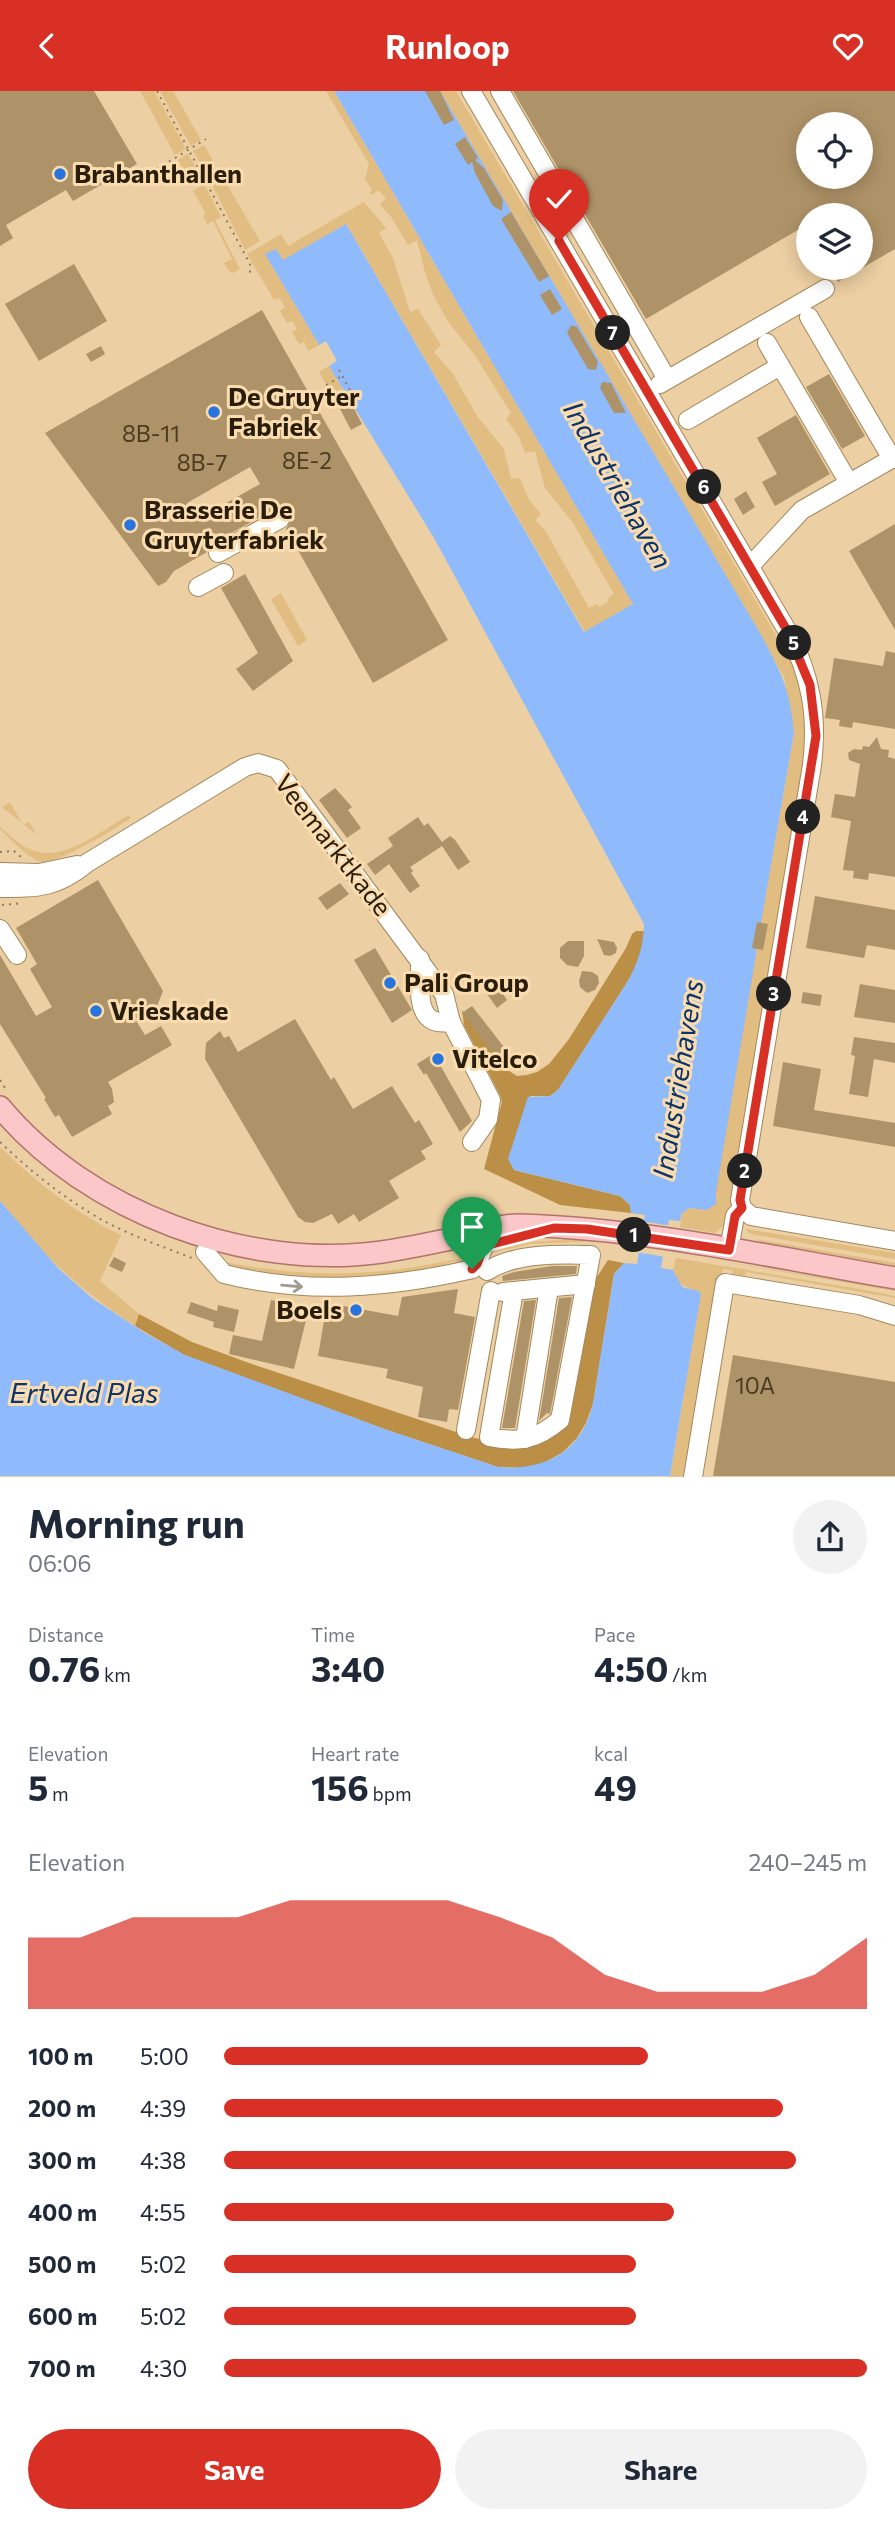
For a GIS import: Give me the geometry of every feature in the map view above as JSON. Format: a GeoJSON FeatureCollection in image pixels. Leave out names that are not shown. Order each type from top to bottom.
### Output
{"type":"FeatureCollection","features":[{"type":"Feature","properties":{"kind":"main road"},"geometry":{"type":"LineString","coordinates":[[5,1101],[31,1139],[65,1167],[118,1201],[168,1224],[209,1238],[249,1247],[294,1254],[378,1253],[519,1225],[587,1229],[668,1240],[895,1278]]}},
{"type":"Feature","properties":{"kind":"main road"},"geometry":{"type":"LineString","coordinates":[[0,1129],[38,1164],[87,1200],[122,1220],[201,1256],[292,1267],[339,1269],[415,1262],[483,1260],[554,1228]]}},
{"type":"Feature","properties":{"kind":"street"},"geometry":{"type":"LineString","coordinates":[[471,91],[733,536],[797,650],[810,685],[816,736],[740,1200],[742,1208],[751,1216],[895,1241]]}},
{"type":"Feature","properties":{"kind":"street"},"geometry":{"type":"LineString","coordinates":[[500,91],[667,379]]}},
{"type":"Feature","properties":{"kind":"street"},"geometry":{"type":"LineString","coordinates":[[648,391],[825,289]]}},
{"type":"Feature","properties":{"kind":"street"},"geometry":{"type":"LineString","coordinates":[[750,566],[802,510],[893,458],[809,317]]}},
{"type":"Feature","properties":{"kind":"street"},"geometry":{"type":"LineString","coordinates":[[767,343],[849,484]]}},
{"type":"Feature","properties":{"kind":"street"},"geometry":{"type":"LineString","coordinates":[[688,420],[780,366]]}},
{"type":"Feature","properties":{"kind":"street"},"geometry":{"type":"LineString","coordinates":[[198,587],[223,574],[211,557],[280,519]]}},
{"type":"Feature","properties":{"kind":"street","name":"Veemarktkade"},"geometry":{"type":"LineString","coordinates":[[0,888],[36,888],[70,877],[87,863],[246,767],[258,763],[268,765],[282,774],[444,994],[451,1022],[491,1100],[488,1119],[472,1142]]}},
{"type":"Feature","properties":{"kind":"street","name":"Veemarktkade"},"geometry":{"type":"LineString","coordinates":[[0,872],[39,873],[87,863]]}},
{"type":"Feature","properties":{"kind":"street"},"geometry":{"type":"LineString","coordinates":[[0,929],[17,955]]}},
{"type":"Feature","properties":{"kind":"street"},"geometry":{"type":"LineString","coordinates":[[420,959],[421,1009],[430,1021],[438,1024],[451,1022]]}},
{"type":"Feature","properties":{"kind":"street"},"geometry":{"type":"LineString","coordinates":[[729,1250],[735,1216],[742,1208]]}},
{"type":"Feature","properties":{"kind":"street"},"geometry":{"type":"LineString","coordinates":[[466,1430],[491,1291],[492,1280],[483,1260],[503,1262],[525,1258],[591,1255],[560,1420],[550,1429],[525,1439],[510,1441],[489,1437],[514,1291]]}},
{"type":"Feature","properties":{"kind":"street"},"geometry":{"type":"LineString","coordinates":[[693,1476],[725,1283],[859,1305],[895,1316]]}},
{"type":"Feature","properties":{"kind":"street"},"geometry":{"type":"LineString","coordinates":[[491,1291],[586,1284]]}},
{"type":"Feature","properties":{"kind":"street"},"geometry":{"type":"LineString","coordinates":[[525,1439],[550,1288]]}},
{"type":"Feature","properties":{"kind":"path"},"geometry":{"type":"LineString","coordinates":[[157,91],[250,264],[250,273]]}},
{"type":"Feature","properties":{"kind":"path"},"geometry":{"type":"LineString","coordinates":[[157,169],[206,139]]}},
{"type":"Feature","properties":{"kind":"path"},"geometry":{"type":"LineString","coordinates":[[339,370],[356,401]]}},
{"type":"Feature","properties":{"kind":"path"},"geometry":{"type":"LineString","coordinates":[[326,385],[342,376]]}},
{"type":"Feature","properties":{"kind":"path"},"geometry":{"type":"LineString","coordinates":[[0,1080],[5,1101]]}},
{"type":"Feature","properties":{"kind":"path"},"geometry":{"type":"LineString","coordinates":[[0,1142],[85,1210],[115,1226],[201,1256]]}},
{"type":"Feature","properties":{"kind":"shaded area"},"geometry":{"type":"Polygon","coordinates":[[[140,91],[154,91],[186,149],[175,155],[140,91]]]}},
{"type":"Feature","properties":{"kind":"shaded area"},"geometry":{"type":"Polygon","coordinates":[[[160,91],[173,91],[201,140],[191,146],[160,91]]]}},
{"type":"Feature","properties":{"kind":"shaded area"},"geometry":{"type":"Polygon","coordinates":[[[326,91],[334,91],[633,604],[585,632],[346,224],[283,261],[266,255],[319,345],[308,351],[304,342],[299,344],[292,332],[297,329],[292,321],[287,323],[280,311],[285,307],[279,298],[274,300],[247,254],[281,234],[288,246],[364,202],[386,228],[379,233],[393,258],[410,312],[418,309],[441,345],[434,352],[453,374],[477,416],[504,449],[511,479],[520,478],[529,500],[541,514],[535,520],[545,530],[589,608],[608,602],[607,599],[614,594],[573,523],[545,488],[535,451],[525,453],[519,437],[506,419],[511,413],[435,299],[417,240],[408,245],[391,217],[380,205],[386,198],[378,190],[372,195],[370,192],[372,190],[365,179],[369,164],[326,91]]]}},
{"type":"Feature","properties":{"kind":"shaded area"},"geometry":{"type":"Polygon","coordinates":[[[440,91],[456,91],[801,678],[807,712],[807,755],[730,1216],[715,1233],[680,1227],[682,1213],[690,1208],[707,1210],[757,949],[752,948],[757,922],[761,923],[794,733],[784,677],[440,91]]]}},
{"type":"Feature","properties":{"kind":"shaded area"},"geometry":{"type":"Polygon","coordinates":[[[204,145],[213,161],[202,167],[193,151],[204,145]]]}},
{"type":"Feature","properties":{"kind":"shaded area"},"geometry":{"type":"Polygon","coordinates":[[[188,154],[197,170],[187,177],[178,160],[188,154]]]}},
{"type":"Feature","properties":{"kind":"shaded area"},"geometry":{"type":"Polygon","coordinates":[[[221,174],[260,241],[245,250],[210,181],[221,174]]]}},
{"type":"Feature","properties":{"kind":"shaded area"},"geometry":{"type":"Polygon","coordinates":[[[204,184],[221,217],[215,220],[240,269],[233,273],[224,263],[232,259],[213,221],[207,224],[203,216],[206,214],[193,191],[204,184]]]}},
{"type":"Feature","properties":{"kind":"shaded area"},"geometry":{"type":"Polygon","coordinates":[[[329,366],[350,401],[339,407],[319,372],[329,366]]]}},
{"type":"Feature","properties":{"kind":"shaded area"},"geometry":{"type":"Polygon","coordinates":[[[281,593],[307,640],[298,646],[271,599],[281,593]]]}},
{"type":"Feature","properties":{"kind":"shaded area"},"geometry":{"type":"Polygon","coordinates":[[[10,802],[22,823],[2,807],[10,802]]]}},
{"type":"Feature","properties":{"kind":"shaded area"},"geometry":{"type":"Polygon","coordinates":[[[129,815],[131,818],[99,838],[46,862],[28,855],[0,829],[27,848],[53,853],[80,844],[129,815]]]}},
{"type":"Feature","properties":{"kind":"shaded area"},"geometry":{"type":"Polygon","coordinates":[[[29,822],[37,835],[24,825],[29,822]]]}},
{"type":"Feature","properties":{"kind":"shaded area"},"geometry":{"type":"Polygon","coordinates":[[[636,931],[644,931],[644,938],[634,969],[558,1090],[550,1096],[530,1096],[514,1170],[620,1196],[630,1205],[631,1213],[560,1205],[484,1169],[502,1102],[464,1025],[462,1010],[509,1071],[517,1076],[537,1072],[549,1064],[569,1039],[636,931]]]}},
{"type":"Feature","properties":{"kind":"shaded area"},"geometry":{"type":"Polygon","coordinates":[[[0,1147],[57,1196],[121,1235],[100,1281],[139,1314],[135,1326],[62,1270],[0,1201],[0,1147]]]}},
{"type":"Feature","properties":{"kind":"shaded area"},"geometry":{"type":"Polygon","coordinates":[[[746,1229],[895,1253],[895,1259],[756,1235],[748,1233],[746,1229]]]}},
{"type":"Feature","properties":{"kind":"shaded area"},"geometry":{"type":"Polygon","coordinates":[[[573,1239],[596,1241],[530,1244],[490,1253],[492,1250],[532,1242],[573,1239]]]}},
{"type":"Feature","properties":{"kind":"shaded area"},"geometry":{"type":"Polygon","coordinates":[[[755,1239],[895,1263],[895,1267],[766,1245],[755,1239]]]}},
{"type":"Feature","properties":{"kind":"shaded area"},"geometry":{"type":"Polygon","coordinates":[[[469,1256],[466,1266],[453,1269],[455,1261],[445,1264],[439,1273],[431,1267],[421,1269],[415,1278],[407,1271],[397,1273],[391,1282],[383,1274],[373,1276],[366,1284],[361,1276],[351,1277],[343,1285],[336,1277],[326,1277],[318,1285],[313,1277],[303,1276],[294,1283],[288,1275],[279,1274],[270,1281],[264,1272],[254,1270],[244,1277],[230,1273],[225,1262],[287,1271],[347,1273],[407,1268],[469,1256]]]}},
{"type":"Feature","properties":{"kind":"shaded area"},"geometry":{"type":"Polygon","coordinates":[[[676,1258],[871,1291],[895,1298],[746,1272],[744,1279],[732,1277],[733,1270],[723,1269],[686,1476],[670,1477],[701,1294],[678,1283],[673,1270],[676,1258]]]}},
{"type":"Feature","properties":{"kind":"shaded area"},"geometry":{"type":"Polygon","coordinates":[[[702,1258],[895,1289],[895,1291],[702,1258]]]}},
{"type":"Feature","properties":{"kind":"shaded area"},"geometry":{"type":"Polygon","coordinates":[[[608,1260],[624,1263],[614,1274],[593,1404],[586,1423],[577,1438],[563,1452],[544,1463],[526,1468],[498,1467],[387,1430],[184,1355],[135,1326],[139,1314],[192,1342],[249,1363],[471,1437],[510,1446],[554,1433],[593,1283],[608,1260]]]}},
{"type":"Feature","properties":{"kind":"water"},"geometry":{"type":"Polygon","coordinates":[[[334,91],[440,91],[760,633],[779,670],[790,704],[794,733],[761,923],[752,948],[757,949],[716,1204],[707,1210],[690,1208],[682,1213],[680,1221],[669,1220],[661,1268],[673,1270],[682,1287],[701,1294],[670,1476],[0,1476],[0,1201],[58,1268],[92,1298],[145,1333],[185,1355],[387,1430],[498,1467],[514,1468],[542,1463],[567,1449],[577,1439],[593,1405],[614,1274],[624,1263],[637,1264],[645,1215],[631,1213],[630,1205],[620,1196],[514,1170],[508,1159],[528,1097],[550,1096],[558,1090],[628,981],[640,953],[644,924],[434,538],[329,366],[337,361],[326,341],[319,345],[265,254],[276,249],[283,260],[346,224],[584,632],[633,604],[334,91]]]}},
{"type":"Feature","properties":{"kind":"pier"},"geometry":{"type":"Polygon","coordinates":[[[641,1221],[671,1226],[666,1257],[636,1252],[641,1221]]]}},
{"type":"Feature","properties":{"kind":"building","name":"Brabanthallen"},"geometry":{"type":"Polygon","coordinates":[[[0,91],[94,91],[137,164],[73,201],[66,190],[6,225],[13,238],[0,246],[0,91]]]}},
{"type":"Feature","properties":{"kind":"building"},"geometry":{"type":"Polygon","coordinates":[[[425,91],[440,91],[454,120],[444,125],[425,91]]]}},
{"type":"Feature","properties":{"kind":"building"},"geometry":{"type":"Polygon","coordinates":[[[513,91],[895,91],[895,249],[873,262],[873,203],[796,203],[796,231],[646,319],[513,91]]]}},
{"type":"Feature","properties":{"kind":"building"},"geometry":{"type":"Polygon","coordinates":[[[465,137],[478,158],[475,160],[484,168],[503,200],[502,211],[493,206],[472,162],[468,165],[455,144],[465,137]]]}},
{"type":"Feature","properties":{"kind":"building"},"geometry":{"type":"Polygon","coordinates":[[[511,212],[549,276],[539,282],[501,219],[511,212]]]}},
{"type":"Feature","properties":{"kind":"building"},"geometry":{"type":"Polygon","coordinates":[[[74,264],[107,321],[39,361],[5,304],[74,264]]]}},
{"type":"Feature","properties":{"kind":"building"},"geometry":{"type":"Polygon","coordinates":[[[550,289],[562,309],[552,315],[540,295],[550,289]]]}},
{"type":"Feature","properties":{"kind":"building"},"geometry":{"type":"Polygon","coordinates":[[[262,310],[448,640],[373,683],[286,529],[291,520],[286,510],[275,509],[213,543],[207,552],[174,571],[166,582],[158,586],[45,433],[262,310]],[[250,467],[187,503],[196,520],[260,484],[250,467]]]}},
{"type":"Feature","properties":{"kind":"building"},"geometry":{"type":"Polygon","coordinates":[[[571,325],[577,327],[598,362],[596,370],[588,369],[567,333],[571,325]]]}},
{"type":"Feature","properties":{"kind":"building"},"geometry":{"type":"Polygon","coordinates":[[[101,346],[105,354],[91,362],[86,354],[101,346]]]}},
{"type":"Feature","properties":{"kind":"building"},"geometry":{"type":"Polygon","coordinates":[[[829,374],[865,436],[842,449],[806,387],[829,374]]]}},
{"type":"Feature","properties":{"kind":"building"},"geometry":{"type":"Polygon","coordinates":[[[602,382],[611,383],[626,413],[614,413],[600,388],[602,382]]]}},
{"type":"Feature","properties":{"kind":"building"},"geometry":{"type":"Polygon","coordinates":[[[350,401],[362,424],[351,430],[339,407],[350,401]]]}},
{"type":"Feature","properties":{"kind":"building"},"geometry":{"type":"Polygon","coordinates":[[[796,415],[830,474],[775,506],[762,482],[777,474],[757,438],[796,415]]]}},
{"type":"Feature","properties":{"kind":"building"},"geometry":{"type":"Polygon","coordinates":[[[746,491],[755,507],[743,515],[734,499],[746,491]]]}},
{"type":"Feature","properties":{"kind":"building"},"geometry":{"type":"Polygon","coordinates":[[[895,524],[895,630],[849,551],[895,524]]]}},
{"type":"Feature","properties":{"kind":"building"},"geometry":{"type":"Polygon","coordinates":[[[245,574],[293,661],[253,691],[236,669],[258,653],[221,588],[245,574]]]}},
{"type":"Feature","properties":{"kind":"building"},"geometry":{"type":"Polygon","coordinates":[[[886,651],[895,653],[895,729],[853,722],[852,728],[839,726],[840,720],[825,718],[834,658],[883,666],[886,651]]]}},
{"type":"Feature","properties":{"kind":"building"},"geometry":{"type":"Polygon","coordinates":[[[877,737],[881,749],[889,750],[888,757],[895,759],[895,877],[869,873],[868,880],[853,878],[854,871],[843,870],[851,821],[831,817],[835,794],[855,797],[860,764],[849,760],[848,753],[854,749],[862,750],[863,746],[869,747],[877,737]]]}},
{"type":"Feature","properties":{"kind":"building"},"geometry":{"type":"Polygon","coordinates":[[[335,788],[352,807],[348,810],[361,828],[347,838],[319,800],[335,788]]]}},
{"type":"Feature","properties":{"kind":"building"},"geometry":{"type":"Polygon","coordinates":[[[418,817],[424,826],[428,823],[442,842],[450,836],[455,840],[470,862],[458,870],[442,846],[410,867],[420,886],[410,893],[389,864],[375,875],[367,864],[393,846],[388,838],[418,817]]]}},
{"type":"Feature","properties":{"kind":"building","name":"Vrieskade"},"geometry":{"type":"Polygon","coordinates":[[[98,880],[163,991],[157,1006],[135,1019],[145,1035],[161,1026],[172,1045],[108,1082],[114,1102],[108,1106],[112,1114],[72,1137],[59,1115],[55,1117],[0,1024],[0,955],[36,1016],[52,1007],[30,969],[37,964],[16,928],[98,880]]]}},
{"type":"Feature","properties":{"kind":"building"},"geometry":{"type":"Polygon","coordinates":[[[340,883],[349,894],[327,910],[318,898],[340,883]]]}},
{"type":"Feature","properties":{"kind":"building"},"geometry":{"type":"Polygon","coordinates":[[[815,896],[895,910],[895,950],[867,945],[864,958],[806,948],[815,896]]]}},
{"type":"Feature","properties":{"kind":"building"},"geometry":{"type":"Polygon","coordinates":[[[757,922],[768,924],[763,950],[752,948],[757,922]]]}},
{"type":"Feature","properties":{"kind":"building"},"geometry":{"type":"Polygon","coordinates":[[[597,939],[614,942],[616,953],[604,955],[597,939]]]}},
{"type":"Feature","properties":{"kind":"building"},"geometry":{"type":"Polygon","coordinates":[[[568,941],[584,941],[584,956],[578,967],[567,965],[560,958],[560,948],[568,941]]]}},
{"type":"Feature","properties":{"kind":"building"},"geometry":{"type":"Polygon","coordinates":[[[375,948],[412,1010],[392,1023],[354,960],[375,948]]]}},
{"type":"Feature","properties":{"kind":"building"},"geometry":{"type":"Polygon","coordinates":[[[582,971],[598,976],[599,983],[595,990],[587,993],[580,987],[582,971]]]}},
{"type":"Feature","properties":{"kind":"building"},"geometry":{"type":"Polygon","coordinates":[[[504,981],[510,989],[503,994],[507,1000],[497,1008],[487,994],[504,981]]]}},
{"type":"Feature","properties":{"kind":"building"},"geometry":{"type":"Polygon","coordinates":[[[860,984],[895,990],[895,1023],[854,1017],[860,984]]]}},
{"type":"Feature","properties":{"kind":"building"},"geometry":{"type":"Polygon","coordinates":[[[803,992],[822,995],[820,1006],[801,1003],[803,992]]]}},
{"type":"Feature","properties":{"kind":"building"},"geometry":{"type":"Polygon","coordinates":[[[472,1006],[514,1060],[504,1068],[462,1013],[472,1006]]]}},
{"type":"Feature","properties":{"kind":"building"},"geometry":{"type":"Polygon","coordinates":[[[295,1019],[331,1080],[334,1077],[353,1109],[392,1086],[415,1123],[419,1120],[433,1144],[421,1151],[426,1159],[389,1181],[399,1198],[359,1222],[354,1214],[338,1224],[332,1214],[313,1223],[298,1217],[205,1059],[206,1043],[220,1031],[224,1038],[229,1036],[238,1052],[295,1019]]]}},
{"type":"Feature","properties":{"kind":"building"},"geometry":{"type":"Polygon","coordinates":[[[854,1037],[895,1043],[895,1063],[874,1059],[868,1097],[849,1094],[855,1056],[851,1055],[854,1037]]]}},
{"type":"Feature","properties":{"kind":"building"},"geometry":{"type":"Polygon","coordinates":[[[436,1052],[443,1064],[440,1065],[472,1121],[460,1132],[426,1073],[424,1075],[417,1064],[436,1052]]]}},
{"type":"Feature","properties":{"kind":"building"},"geometry":{"type":"Polygon","coordinates":[[[783,1062],[821,1069],[814,1110],[895,1123],[895,1147],[773,1126],[783,1062]]]}},
{"type":"Feature","properties":{"kind":"building"},"geometry":{"type":"Polygon","coordinates":[[[114,1257],[126,1263],[122,1272],[109,1266],[114,1257]]]}},
{"type":"Feature","properties":{"kind":"building"},"geometry":{"type":"Polygon","coordinates":[[[552,1266],[577,1266],[576,1274],[503,1281],[502,1276],[514,1272],[552,1266]]]}},
{"type":"Feature","properties":{"kind":"building"},"geometry":{"type":"Polygon","coordinates":[[[458,1289],[454,1313],[475,1317],[458,1410],[449,1409],[447,1422],[418,1417],[423,1387],[386,1378],[388,1369],[318,1356],[327,1303],[398,1316],[402,1297],[458,1289]]]}},
{"type":"Feature","properties":{"kind":"building"},"geometry":{"type":"Polygon","coordinates":[[[572,1297],[550,1414],[547,1413],[539,1421],[559,1298],[572,1297]]]}},
{"type":"Feature","properties":{"kind":"building"},"geometry":{"type":"Polygon","coordinates":[[[271,1300],[309,1308],[294,1369],[229,1354],[233,1335],[262,1341],[271,1300]]]}},
{"type":"Feature","properties":{"kind":"building"},"geometry":{"type":"Polygon","coordinates":[[[536,1300],[515,1428],[502,1428],[524,1301],[536,1300]]]}},
{"type":"Feature","properties":{"kind":"building"},"geometry":{"type":"Polygon","coordinates":[[[191,1302],[217,1311],[218,1305],[239,1310],[234,1332],[213,1327],[214,1322],[187,1313],[191,1302]]]}},
{"type":"Feature","properties":{"kind":"building"},"geometry":{"type":"Polygon","coordinates":[[[733,1355],[895,1382],[895,1476],[713,1476],[733,1355]]]}},
{"type":"Feature","properties":{"kind":"place","name":"Brabanthallen"},"geometry":{"type":"Point","coordinates":[60,174]}},
{"type":"Feature","properties":{"kind":"place","name":"De Gruyter Fabriek"},"geometry":{"type":"Point","coordinates":[214,412]}},
{"type":"Feature","properties":{"kind":"place","name":"Brasserie De Gruyterfabriek"},"geometry":{"type":"Point","coordinates":[130,525]}},
{"type":"Feature","properties":{"kind":"place","name":"Pali Group"},"geometry":{"type":"Point","coordinates":[390,983]}},
{"type":"Feature","properties":{"kind":"place","name":"Vrieskade"},"geometry":{"type":"Point","coordinates":[96,1011]}},
{"type":"Feature","properties":{"kind":"place","name":"Vitelco"},"geometry":{"type":"Point","coordinates":[438,1059]}},
{"type":"Feature","properties":{"kind":"place","name":"Boels"},"geometry":{"type":"Point","coordinates":[356,1310]}},
{"type":"Feature","properties":{"kind":"route"},"geometry":{"type":"LineString","coordinates":[[472,1269],[477,1264],[484,1246],[554,1228],[587,1229],[729,1250],[735,1216],[742,1208],[740,1200],[816,736],[810,685],[788,632],[559,241]]}},
{"type":"Feature","properties":{"kind":"water label","name":"Industriehaven"},"geometry":{"type":"Point","coordinates":[618,485]}},
{"type":"Feature","properties":{"kind":"water label","name":"Industriehavens"},"geometry":{"type":"Point","coordinates":[678,1079]}},
{"type":"Feature","properties":{"kind":"water label","name":"Ertveld Plas"},"geometry":{"type":"Point","coordinates":[84,1393]}}]}
